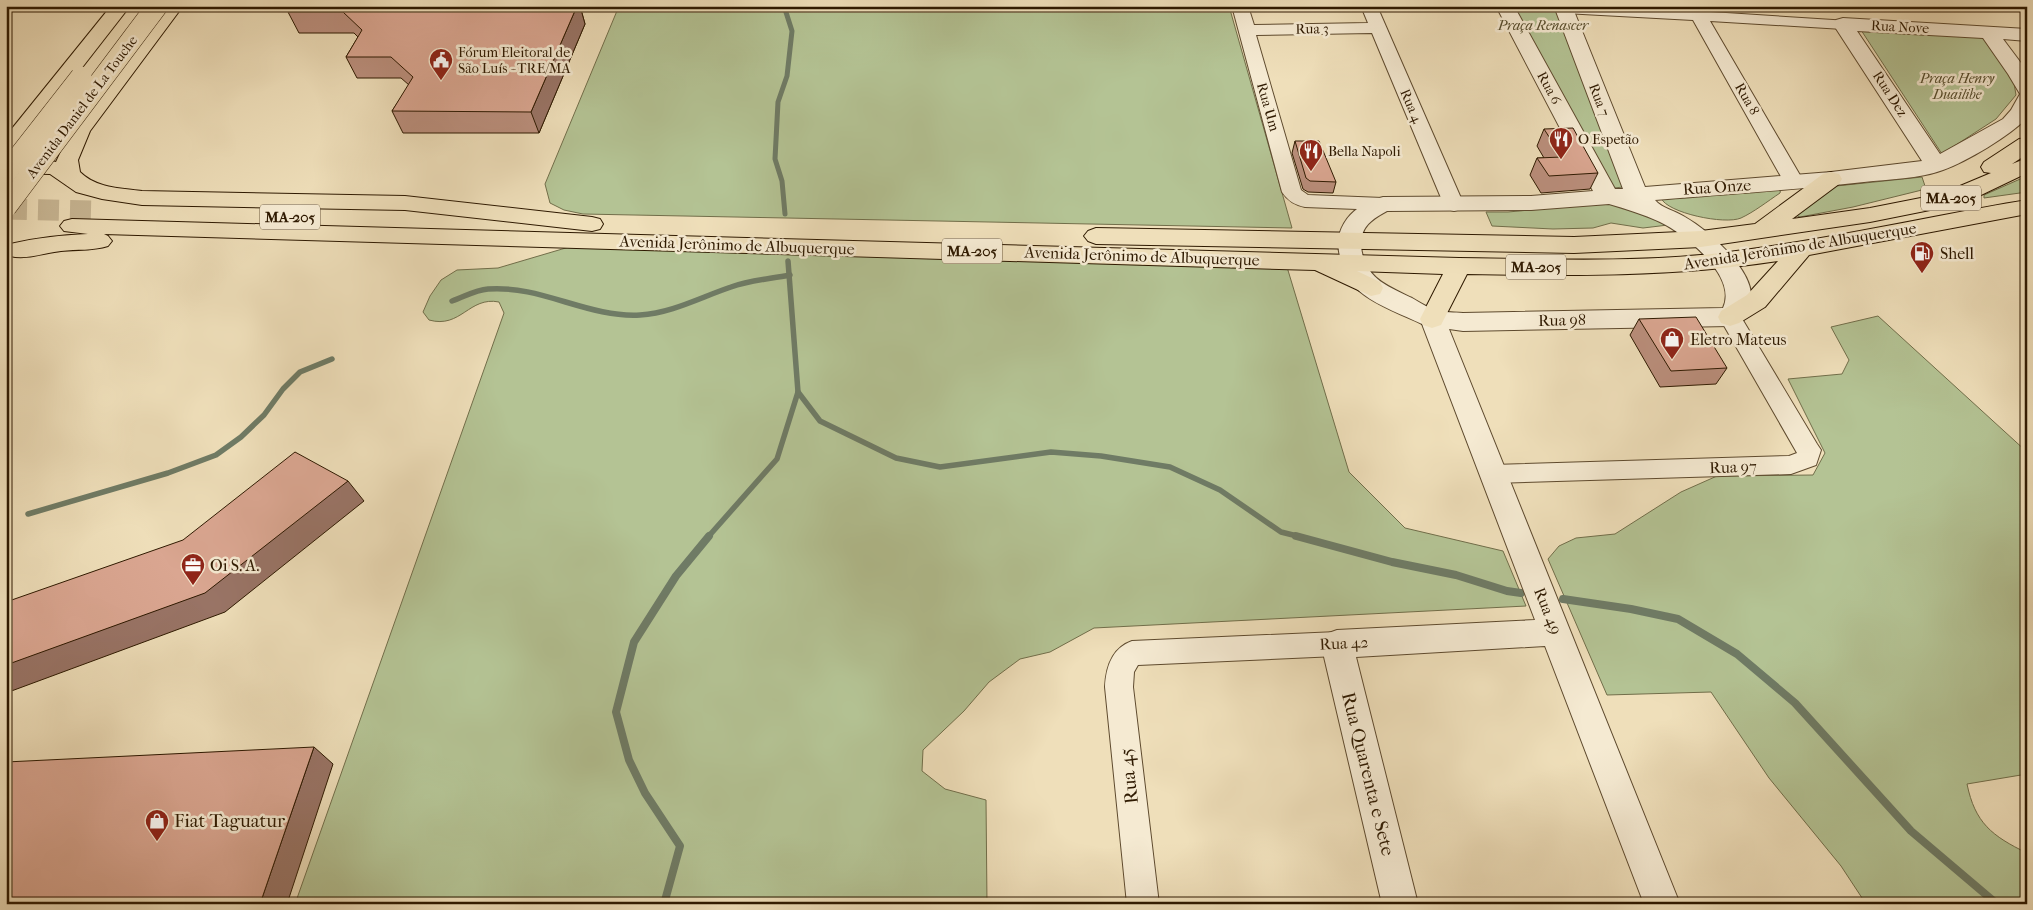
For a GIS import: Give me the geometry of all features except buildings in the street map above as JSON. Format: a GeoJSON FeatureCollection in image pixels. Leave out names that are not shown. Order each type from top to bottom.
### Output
{"type":"FeatureCollection","features":[{"type":"Feature","properties":{"kind":"main road"},"geometry":{"type":"LineString","coordinates":[[6,150],[121,6]]}},
{"type":"Feature","properties":{"kind":"main road","name":"Avenida Daniel de La Touche"},"geometry":{"type":"LineString","coordinates":[[6,173],[135,6]]}},
{"type":"Feature","properties":{"kind":"main road","name":"Avenida Daniel de La Touche"},"geometry":{"type":"LineString","coordinates":[[6,207],[158,6]]}},
{"type":"Feature","properties":{"kind":"main road"},"geometry":{"type":"LineString","coordinates":[[12,252],[43,236],[67,216],[75,204],[78,193],[67,160],[80,130],[174,6]]}},
{"type":"Feature","properties":{"kind":"main road"},"geometry":{"type":"LineString","coordinates":[[1870,215],[1922,199],[1966,181],[1989,169],[2027,144]]}},
{"type":"Feature","properties":{"kind":"main road","name":"Avenida Jerônimo de Albuquerque"},"geometry":{"type":"LineString","coordinates":[[72,226],[592,232],[1351,252],[1701,239],[1760,232],[1870,215],[1958,196],[2027,165]]}},
{"type":"Feature","properties":{"kind":"main road"},"geometry":{"type":"LineString","coordinates":[[6,169],[39,166],[56,169],[73,179],[108,193],[142,198],[405,203],[592,232]]}},
{"type":"Feature","properties":{"kind":"main road"},"geometry":{"type":"LineString","coordinates":[[1760,232],[1831,179]]}},
{"type":"Feature","properties":{"kind":"main road","name":"Avenida Jerônimo de Albuquerque"},"geometry":{"type":"LineString","coordinates":[[91,211],[1316,261],[1351,252],[1459,266],[1631,268],[1720,261],[1801,249],[2027,207]]}},
{"type":"Feature","properties":{"kind":"main road"},"geometry":{"type":"LineString","coordinates":[[12,252],[62,243],[108,241],[416,248],[513,246],[592,232]]}},
{"type":"Feature","properties":{"kind":"main road"},"geometry":{"type":"LineString","coordinates":[[1730,317],[1756,301],[1801,249]]}},
{"type":"Feature","properties":{"kind":"main road"},"geometry":{"type":"LineString","coordinates":[[1316,261],[1370,288]]}},
{"type":"Feature","properties":{"kind":"main road"},"geometry":{"type":"LineString","coordinates":[[1432,319],[1459,266]]}},
{"type":"Feature","properties":{"kind":"street","name":"Rua Um"},"geometry":{"type":"LineString","coordinates":[[1240,6],[1292,192],[1305,201]]}},
{"type":"Feature","properties":{"kind":"street","name":"Rua 4"},"geometry":{"type":"LineString","coordinates":[[1369,6],[1454,205]]}},
{"type":"Feature","properties":{"kind":"street","name":"Rua 6"},"geometry":{"type":"LineString","coordinates":[[1505,6],[1607,196]]}},
{"type":"Feature","properties":{"kind":"street"},"geometry":{"type":"LineString","coordinates":[[1832,6],[1843,24]]}},
{"type":"Feature","properties":{"kind":"street","name":"Rua Nove"},"geometry":{"type":"LineString","coordinates":[[1564,7],[2027,34]]}},
{"type":"Feature","properties":{"kind":"street","name":"Rua 7"},"geometry":{"type":"LineString","coordinates":[[1564,7],[1636,194]]}},
{"type":"Feature","properties":{"kind":"street","name":"Rua 8"},"geometry":{"type":"LineString","coordinates":[[1700,16],[1794,182]]}},
{"type":"Feature","properties":{"kind":"street","name":"Rua Dez"},"geometry":{"type":"LineString","coordinates":[[1843,24],[1936,165]]}},
{"type":"Feature","properties":{"kind":"street","name":"Rua 3"},"geometry":{"type":"LineString","coordinates":[[1247,30],[1378,28]]}},
{"type":"Feature","properties":{"kind":"street"},"geometry":{"type":"LineString","coordinates":[[1988,32],[2024,79]]}},
{"type":"Feature","properties":{"kind":"street","name":"Rua Onze"},"geometry":{"type":"LineString","coordinates":[[1305,201],[1454,205],[1531,203],[1831,179],[1907,170],[1936,165],[1973,146],[2010,123],[2020,113],[2027,99]]}},
{"type":"Feature","properties":{"kind":"street"},"geometry":{"type":"LineString","coordinates":[[1636,194],[1652,210]]}},
{"type":"Feature","properties":{"kind":"street"},"geometry":{"type":"LineString","coordinates":[[1607,196],[1652,210],[1685,226],[1701,239],[1736,284],[1738,292],[1737,305],[1730,317]]}},
{"type":"Feature","properties":{"kind":"street"},"geometry":{"type":"LineString","coordinates":[[1351,252],[1352,230],[1360,218],[1383,204]]}},
{"type":"Feature","properties":{"kind":"street","name":"Rua 98"},"geometry":{"type":"LineString","coordinates":[[1351,252],[1358,274],[1370,288],[1432,319],[1463,322],[1730,317]]}},
{"type":"Feature","properties":{"kind":"street","name":"Rua 97"},"geometry":{"type":"LineString","coordinates":[[1493,474],[1791,465],[1802,462],[1808,458],[1809,450],[1730,317]]}},
{"type":"Feature","properties":{"kind":"street","name":"Rua 49"},"geometry":{"type":"LineString","coordinates":[[1432,319],[1662,904]]}},
{"type":"Feature","properties":{"kind":"street","name":"Rua 42"},"geometry":{"type":"LineString","coordinates":[[1132,653],[1556,632]]}},
{"type":"Feature","properties":{"kind":"street","name":"Rua Quarenta e Sete"},"geometry":{"type":"LineString","coordinates":[[1337,644],[1400,904]]}},
{"type":"Feature","properties":{"kind":"street","name":"Rua 45"},"geometry":{"type":"LineString","coordinates":[[1132,653],[1124,660],[1119,672],[1119,687],[1143,904]]}},
{"type":"Feature","properties":{"kind":"green space"},"geometry":{"type":"Polygon","coordinates":[[[619,6],[1229,6],[1292,228],[583,214],[564,210],[550,203],[545,184],[619,6]]]}},
{"type":"Feature","properties":{"kind":"green space","name":"Praça Renascer"},"geometry":{"type":"Polygon","coordinates":[[[1510,6],[1557,6],[1623,187],[1614,188],[1510,6]]]}},
{"type":"Feature","properties":{"kind":"green space","name":"Praça Henry Duailibe"},"geometry":{"type":"Polygon","coordinates":[[[1861,30],[1982,37],[2013,77],[2016,95],[1996,119],[1942,154],[1861,30]]]}},
{"type":"Feature","properties":{"kind":"green space"},"geometry":{"type":"Polygon","coordinates":[[[2027,176],[2027,192],[1984,198],[1984,195],[2027,176]]]}},
{"type":"Feature","properties":{"kind":"green space"},"geometry":{"type":"Polygon","coordinates":[[[1922,177],[1926,189],[1853,207],[1800,217],[1795,215],[1836,186],[1922,177]]]}},
{"type":"Feature","properties":{"kind":"green space"},"geometry":{"type":"Polygon","coordinates":[[[1781,188],[1780,193],[1751,213],[1733,220],[1710,219],[1685,213],[1666,203],[1661,198],[1781,188]]]}},
{"type":"Feature","properties":{"kind":"green space"},"geometry":{"type":"Polygon","coordinates":[[[1607,203],[1659,219],[1668,225],[1643,228],[1611,223],[1593,228],[1553,229],[1492,226],[1486,212],[1508,212],[1607,203]]]}},
{"type":"Feature","properties":{"kind":"green space"},"geometry":{"type":"Polygon","coordinates":[[[569,247],[1287,267],[1349,472],[1405,528],[1503,551],[1526,606],[1094,628],[1050,652],[1020,659],[989,682],[964,711],[923,750],[922,771],[945,789],[986,800],[987,904],[295,904],[504,313],[499,302],[489,301],[472,307],[457,317],[440,322],[429,320],[423,312],[430,296],[441,280],[457,270],[498,268],[569,247]]]}},
{"type":"Feature","properties":{"kind":"green space"},"geometry":{"type":"Polygon","coordinates":[[[1878,316],[2027,452],[2027,774],[1967,784],[1975,809],[1987,827],[2004,841],[2027,853],[2027,904],[1866,904],[1841,866],[1769,778],[1711,692],[1607,695],[1548,559],[1559,546],[1576,538],[1615,534],[1681,492],[1717,476],[1813,475],[1825,453],[1788,379],[1842,374],[1849,360],[1831,327],[1878,316]]]}},
{"type":"Feature","properties":{"kind":"waterway"},"geometry":{"type":"LineString","coordinates":[[784,6],[792,31],[787,76],[778,102],[775,159],[782,181],[785,214]]}},
{"type":"Feature","properties":{"kind":"waterway"},"geometry":{"type":"LineString","coordinates":[[788,261],[789,275]]}},
{"type":"Feature","properties":{"kind":"waterway"},"geometry":{"type":"LineString","coordinates":[[452,301],[483,290],[508,289],[546,296],[602,312],[640,315],[675,308],[738,285],[789,275]]}},
{"type":"Feature","properties":{"kind":"waterway"},"geometry":{"type":"LineString","coordinates":[[789,275],[798,392]]}},
{"type":"Feature","properties":{"kind":"waterway"},"geometry":{"type":"LineString","coordinates":[[28,514],[168,473],[216,455],[241,437],[264,415],[283,389],[300,372],[332,359]]}},
{"type":"Feature","properties":{"kind":"waterway"},"geometry":{"type":"LineString","coordinates":[[708,537],[777,459],[798,392]]}},
{"type":"Feature","properties":{"kind":"waterway"},"geometry":{"type":"LineString","coordinates":[[798,392],[820,421],[896,458],[940,467],[1051,452],[1101,456],[1170,467],[1220,490],[1281,532],[1301,537]]}},
{"type":"Feature","properties":{"kind":"waterway"},"geometry":{"type":"LineString","coordinates":[[664,904],[680,846],[645,793],[629,760],[616,712],[634,642],[676,576],[709,536]]}},
{"type":"Feature","properties":{"kind":"waterway"},"geometry":{"type":"LineString","coordinates":[[1296,536],[1392,562],[1456,575],[1507,591],[1521,593]]}},
{"type":"Feature","properties":{"kind":"waterway"},"geometry":{"type":"LineString","coordinates":[[1563,599],[1631,609],[1678,619],[1737,654],[1795,703],[1911,831],[1997,904]]}},
{"type":"Feature","properties":{"kind":"tunnel"},"geometry":{"type":"LineString","coordinates":[[6,209],[91,211]]}},
{"type":"Feature","properties":{"kind":"place","name":"Fórum Eleitoral de São Luís - TRE/MA"},"geometry":{"type":"Point","coordinates":[441,81]}},
{"type":"Feature","properties":{"kind":"place","name":"O Espetão"},"geometry":{"type":"Point","coordinates":[1561,160]}},
{"type":"Feature","properties":{"kind":"place","name":"Bella Napoli"},"geometry":{"type":"Point","coordinates":[1311,172]}},
{"type":"Feature","properties":{"kind":"place","name":"Shell"},"geometry":{"type":"Point","coordinates":[1922,274]}},
{"type":"Feature","properties":{"kind":"place","name":"Eletro Mateus"},"geometry":{"type":"Point","coordinates":[1672,360]}},
{"type":"Feature","properties":{"kind":"place","name":"Oi S. A."},"geometry":{"type":"Point","coordinates":[193,586]}},
{"type":"Feature","properties":{"kind":"place","name":"Fiat Taguatur"},"geometry":{"type":"Point","coordinates":[157,842]}}]}
